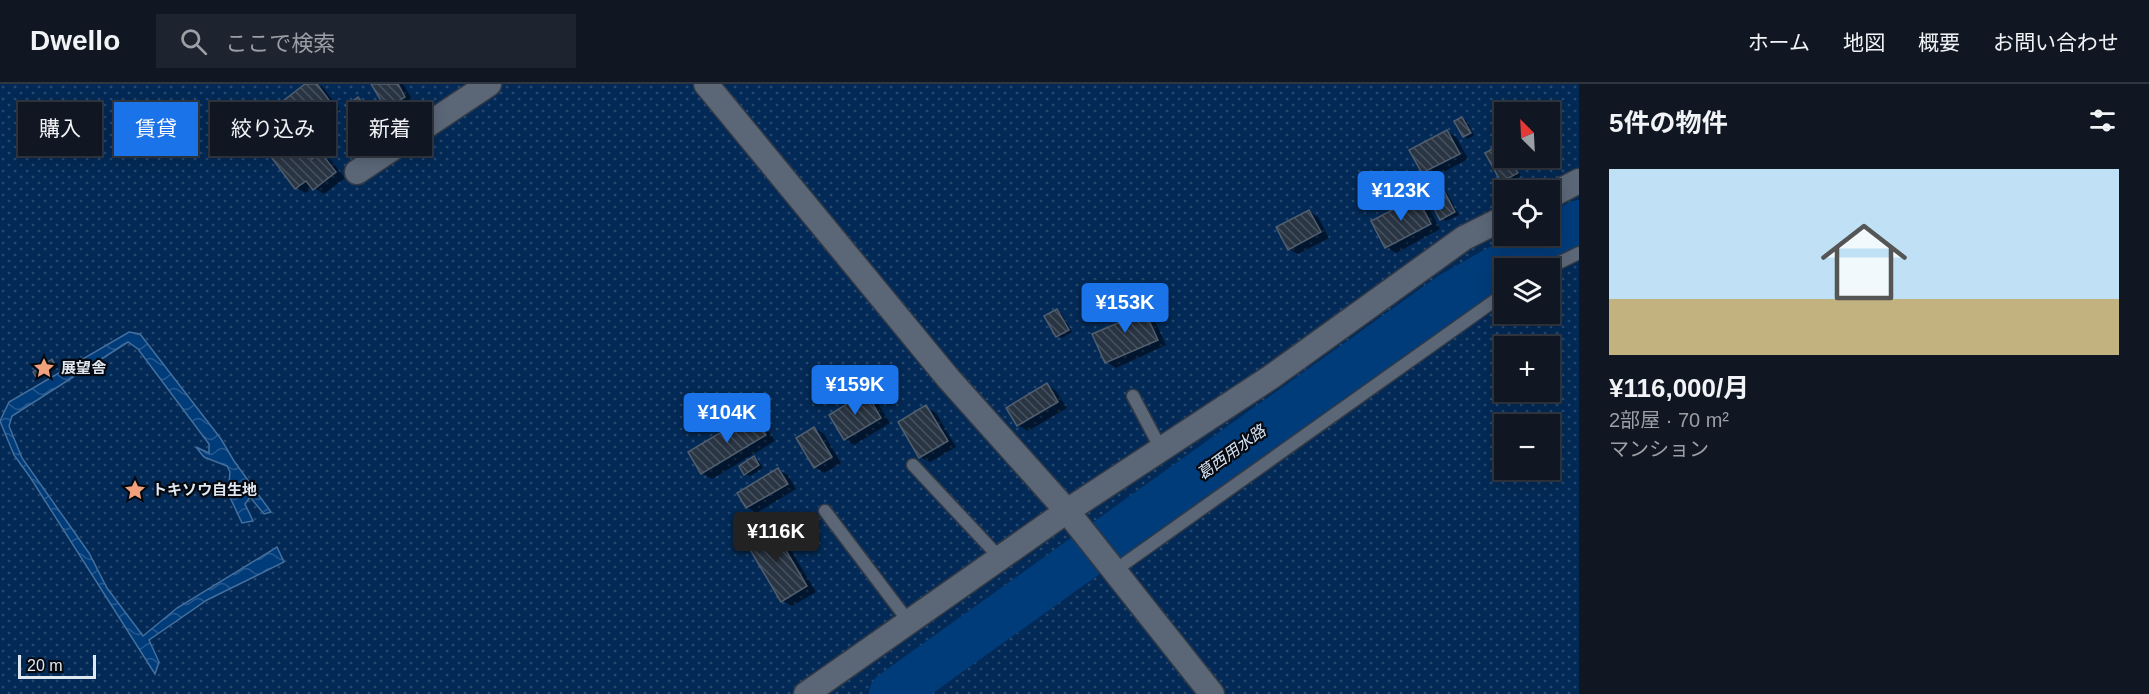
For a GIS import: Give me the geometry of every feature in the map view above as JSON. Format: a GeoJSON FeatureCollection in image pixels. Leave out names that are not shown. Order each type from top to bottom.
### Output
{"type":"FeatureCollection","features":[{"type":"Feature","properties":{"kind":"street"},"geometry":{"type":"LineString","coordinates":[[357,172],[489,84]]}},
{"type":"Feature","properties":{"kind":"street"},"geometry":{"type":"LineString","coordinates":[[706,84],[948,378],[1071,517],[1212,694]]}},
{"type":"Feature","properties":{"kind":"street"},"geometry":{"type":"LineString","coordinates":[[1560,191],[1579,181]]}},
{"type":"Feature","properties":{"kind":"street"},"geometry":{"type":"LineString","coordinates":[[806,694],[1000,558],[1071,517],[1161,449],[1270,377],[1464,238],[1494,223]]}},
{"type":"Feature","properties":{"kind":"lane"},"geometry":{"type":"LineString","coordinates":[[1560,262],[1579,253]]}},
{"type":"Feature","properties":{"kind":"lane"},"geometry":{"type":"LineString","coordinates":[[1111,567],[1494,301]]}},
{"type":"Feature","properties":{"kind":"lane"},"geometry":{"type":"LineString","coordinates":[[1133,396],[1161,449]]}},
{"type":"Feature","properties":{"kind":"lane"},"geometry":{"type":"LineString","coordinates":[[913,465],[1000,558]]}},
{"type":"Feature","properties":{"kind":"lane"},"geometry":{"type":"LineString","coordinates":[[825,511],[909,622]]}},
{"type":"Feature","properties":{"kind":"shaded area"},"geometry":{"type":"Polygon","coordinates":[[[0,84],[1579,84],[1579,694],[0,694],[0,84]]]}},
{"type":"Feature","properties":{"kind":"water"},"geometry":{"type":"Polygon","coordinates":[[[129,332],[140,334],[221,439],[271,512],[264,514],[250,497],[245,504],[253,521],[242,523],[228,493],[230,472],[227,466],[204,457],[196,447],[209,453],[209,444],[138,349],[128,342],[12,416],[9,426],[22,458],[89,553],[107,588],[143,636],[177,608],[277,547],[284,562],[207,600],[149,640],[159,662],[155,674],[14,455],[0,421],[9,402],[129,332]]]}},
{"type":"Feature","properties":{"kind":"building"},"geometry":{"type":"Polygon","coordinates":[[[305,84],[317,84],[330,102],[282,102],[305,84]]]}},
{"type":"Feature","properties":{"kind":"building"},"geometry":{"type":"Polygon","coordinates":[[[371,84],[398,84],[405,97],[397,102],[382,102],[371,84]]]}},
{"type":"Feature","properties":{"kind":"building"},"geometry":{"type":"Polygon","coordinates":[[[358,97],[362,102],[351,102],[358,97]]]}},
{"type":"Feature","properties":{"kind":"building"},"geometry":{"type":"Polygon","coordinates":[[[1462,117],[1471,133],[1463,137],[1454,121],[1462,117]]]}},
{"type":"Feature","properties":{"kind":"building"},"geometry":{"type":"Polygon","coordinates":[[[1447,130],[1460,154],[1422,173],[1409,150],[1447,130]]]}},
{"type":"Feature","properties":{"kind":"building"},"geometry":{"type":"Polygon","coordinates":[[[1494,148],[1494,168],[1515,168],[1518,173],[1500,180],[1485,153],[1494,148]]]}},
{"type":"Feature","properties":{"kind":"building"},"geometry":{"type":"Polygon","coordinates":[[[310,156],[312,159],[323,156],[336,172],[313,190],[306,181],[295,189],[271,157],[310,156]]]}},
{"type":"Feature","properties":{"kind":"building"},"geometry":{"type":"Polygon","coordinates":[[[1442,187],[1455,212],[1440,220],[1427,195],[1442,187]]]}},
{"type":"Feature","properties":{"kind":"building"},"geometry":{"type":"Polygon","coordinates":[[[1417,197],[1431,224],[1385,248],[1371,221],[1417,197]]]}},
{"type":"Feature","properties":{"kind":"building"},"geometry":{"type":"Polygon","coordinates":[[[1309,210],[1321,232],[1288,250],[1276,227],[1309,210]]]}},
{"type":"Feature","properties":{"kind":"building"},"geometry":{"type":"Polygon","coordinates":[[[1133,301],[1141,318],[1147,316],[1158,340],[1105,363],[1092,334],[1118,323],[1112,311],[1133,301]]]}},
{"type":"Feature","properties":{"kind":"building"},"geometry":{"type":"Polygon","coordinates":[[[1057,309],[1069,330],[1056,337],[1044,316],[1057,309]]]}},
{"type":"Feature","properties":{"kind":"building"},"geometry":{"type":"Polygon","coordinates":[[[52,359],[55,365],[36,377],[33,372],[52,359]]]}},
{"type":"Feature","properties":{"kind":"building"},"geometry":{"type":"Polygon","coordinates":[[[1047,383],[1058,402],[1017,426],[1006,408],[1047,383]]]}},
{"type":"Feature","properties":{"kind":"building"},"geometry":{"type":"Polygon","coordinates":[[[866,392],[881,418],[844,440],[829,415],[866,392]]]}},
{"type":"Feature","properties":{"kind":"building"},"geometry":{"type":"Polygon","coordinates":[[[926,405],[948,441],[919,458],[898,422],[926,405]]]}},
{"type":"Feature","properties":{"kind":"building"},"geometry":{"type":"Polygon","coordinates":[[[753,413],[766,435],[701,474],[688,452],[753,413]]]}},
{"type":"Feature","properties":{"kind":"building"},"geometry":{"type":"Polygon","coordinates":[[[814,427],[832,457],[814,468],[796,438],[814,427]]]}},
{"type":"Feature","properties":{"kind":"building"},"geometry":{"type":"Polygon","coordinates":[[[754,456],[759,465],[744,475],[739,466],[754,456]]]}},
{"type":"Feature","properties":{"kind":"building"},"geometry":{"type":"Polygon","coordinates":[[[778,468],[788,484],[746,508],[737,493],[778,468]]]}},
{"type":"Feature","properties":{"kind":"building"},"geometry":{"type":"Polygon","coordinates":[[[771,525],[807,586],[781,602],[745,541],[771,525]]]}},
{"type":"Feature","properties":{"kind":"waterway","name":"葛西用水路"},"geometry":{"type":"LineString","coordinates":[[892,694],[1451,295],[1579,223]]}},
{"type":"Feature","properties":{"kind":"place","name":"展望舎"},"geometry":{"type":"Point","coordinates":[44,368]}},
{"type":"Feature","properties":{"kind":"place","name":"トキソウ自生地"},"geometry":{"type":"Point","coordinates":[135,490]}}]}
